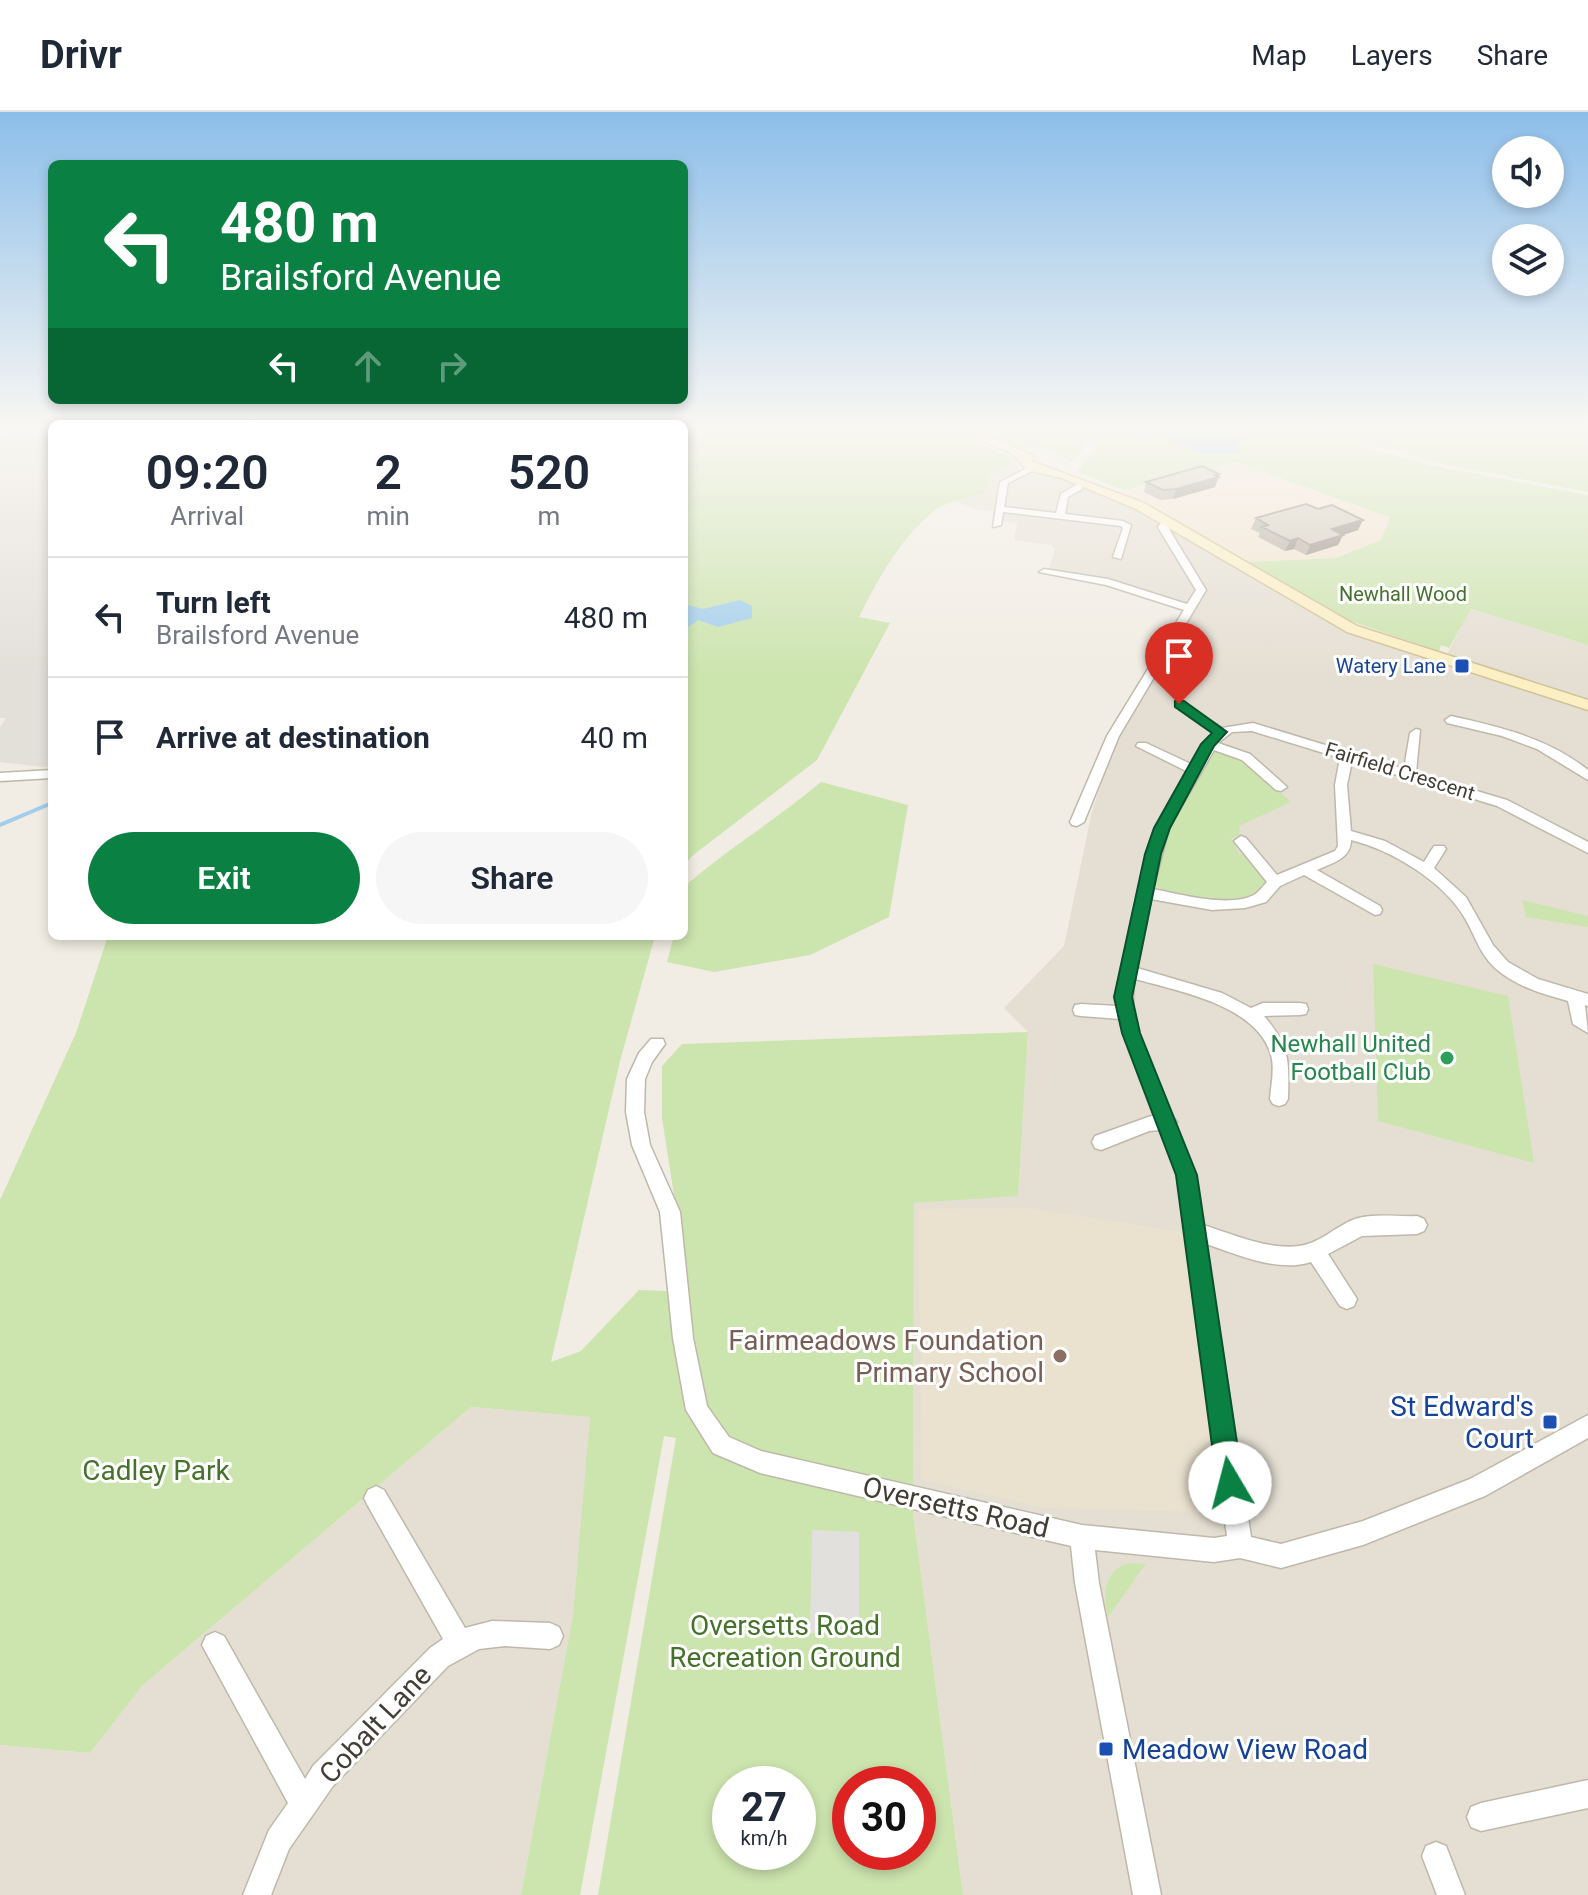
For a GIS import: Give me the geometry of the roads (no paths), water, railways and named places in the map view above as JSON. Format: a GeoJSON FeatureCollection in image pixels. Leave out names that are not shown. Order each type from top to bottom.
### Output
{"type":"FeatureCollection","features":[{"type":"Feature","properties":{"kind":"main road"},"geometry":{"type":"LineString","coordinates":[[1144,509],[1352,629],[1588,705]]}},
{"type":"Feature","properties":{"kind":"street"},"geometry":{"type":"LineString","coordinates":[[996,525],[998,509]]}},
{"type":"Feature","properties":{"kind":"street"},"geometry":{"type":"LineString","coordinates":[[1000,509],[1102,519],[1128,527],[1118,557]]}},
{"type":"Feature","properties":{"kind":"street"},"geometry":{"type":"LineString","coordinates":[[1060,515],[1061,509]]}},
{"type":"Feature","properties":{"kind":"street"},"geometry":{"type":"LineString","coordinates":[[1077,822],[1113,736],[1189,608],[1199,597],[1200,585],[1164,529],[1168,522]]}},
{"type":"Feature","properties":{"kind":"street"},"geometry":{"type":"LineString","coordinates":[[1044,572],[1108,582],[1189,608]]}},
{"type":"Feature","properties":{"kind":"street"},"geometry":{"type":"LineString","coordinates":[[1179,704],[1214,738],[1246,757],[1281,787]]}},
{"type":"Feature","properties":{"kind":"street"},"geometry":{"type":"LineString","coordinates":[[1451,720],[1502,730],[1559,754],[1588,776]]}},
{"type":"Feature","properties":{"kind":"street","name":"Fairfield Crescent"},"geometry":{"type":"LineString","coordinates":[[1214,738],[1239,728],[1266,730],[1502,803],[1586,845]]}},
{"type":"Feature","properties":{"kind":"street"},"geometry":{"type":"LineString","coordinates":[[1410,773],[1416,733]]}},
{"type":"Feature","properties":{"kind":"street"},"geometry":{"type":"LineString","coordinates":[[1214,738],[1162,828],[1123,997],[1125,1013],[1186,1175],[1240,1546]]}},
{"type":"Feature","properties":{"kind":"street"},"geometry":{"type":"LineString","coordinates":[[1142,746],[1194,770]]}},
{"type":"Feature","properties":{"kind":"street"},"geometry":{"type":"LineString","coordinates":[[1145,893],[1212,905],[1232,905],[1261,898],[1275,882],[1308,871],[1340,854],[1346,834],[1341,785],[1347,755]]}},
{"type":"Feature","properties":{"kind":"street"},"geometry":{"type":"LineString","coordinates":[[0,777],[48,774]]}},
{"type":"Feature","properties":{"kind":"street"},"geometry":{"type":"LineString","coordinates":[[1346,834],[1379,842],[1422,869],[1460,900],[1471,915],[1482,944],[1503,966],[1534,983],[1582,998],[1579,1019],[1588,1026]]}},
{"type":"Feature","properties":{"kind":"street"},"geometry":{"type":"LineString","coordinates":[[1241,841],[1275,882]]}},
{"type":"Feature","properties":{"kind":"street"},"geometry":{"type":"LineString","coordinates":[[1422,869],[1431,864],[1439,849]]}},
{"type":"Feature","properties":{"kind":"street"},"geometry":{"type":"LineString","coordinates":[[1308,871],[1375,910]]}},
{"type":"Feature","properties":{"kind":"street"},"geometry":{"type":"LineString","coordinates":[[1128,971],[1208,992],[1251,1016],[1272,1036],[1280,1057],[1279,1099]]}},
{"type":"Feature","properties":{"kind":"street"},"geometry":{"type":"LineString","coordinates":[[1251,1016],[1263,1009],[1300,1009]]}},
{"type":"Feature","properties":{"kind":"street"},"geometry":{"type":"LineString","coordinates":[[1081,1010],[1125,1013]]}},
{"type":"Feature","properties":{"kind":"street","name":"Oversetts Road"},"geometry":{"type":"LineString","coordinates":[[657,1044],[645,1058],[636,1079],[635,1112],[641,1145],[670,1212],[683,1338],[697,1410],[721,1445],[760,1462],[1082,1537],[1214,1550],[1240,1546],[1281,1556],[1363,1533],[1477,1488],[1588,1426]]}},
{"type":"Feature","properties":{"kind":"street"},"geometry":{"type":"LineString","coordinates":[[1101,1142],[1148,1123],[1168,1122]]}},
{"type":"Feature","properties":{"kind":"street"},"geometry":{"type":"LineString","coordinates":[[1193,1231],[1272,1254],[1298,1256],[1315,1252],[1359,1226],[1390,1229],[1417,1225]]}},
{"type":"Feature","properties":{"kind":"street"},"geometry":{"type":"LineString","coordinates":[[1315,1252],[1347,1299]]}},
{"type":"Feature","properties":{"kind":"street"},"geometry":{"type":"LineString","coordinates":[[376,1498],[458,1641],[490,1632],[550,1636]]}},
{"type":"Feature","properties":{"kind":"street"},"geometry":{"type":"LineString","coordinates":[[1082,1537],[1087,1583],[1147,1895]]}},
{"type":"Feature","properties":{"kind":"street","name":"Cobalt Lane"},"geometry":{"type":"LineString","coordinates":[[257,1895],[279,1840],[323,1776],[458,1641]]}},
{"type":"Feature","properties":{"kind":"street"},"geometry":{"type":"LineString","coordinates":[[215,1645],[304,1804]]}},
{"type":"Feature","properties":{"kind":"street"},"geometry":{"type":"LineString","coordinates":[[1481,1817],[1588,1794]]}},
{"type":"Feature","properties":{"kind":"street"},"geometry":{"type":"LineString","coordinates":[[1436,1856],[1451,1895]]}},
{"type":"Feature","properties":{"kind":"water"},"geometry":{"type":"Polygon","coordinates":[[[740,600],[752,606],[752,618],[718,627],[698,620],[688,627],[688,605],[703,609],[740,600]]]}},
{"type":"Feature","properties":{"kind":"waterway"},"geometry":{"type":"LineString","coordinates":[[0,825],[48,805]]}},
{"type":"Feature","properties":{"kind":"place","name":"Watery Lane"},"geometry":{"type":"Point","coordinates":[1462,666]}},
{"type":"Feature","properties":{"kind":"place","name":"Newhall United Football Club"},"geometry":{"type":"Point","coordinates":[1447,1058]}},
{"type":"Feature","properties":{"kind":"place","name":"Fairmeadows Foundation Primary School"},"geometry":{"type":"Point","coordinates":[1060,1356]}},
{"type":"Feature","properties":{"kind":"place","name":"St Edward's Court"},"geometry":{"type":"Point","coordinates":[1550,1422]}},
{"type":"Feature","properties":{"kind":"place","name":"Meadow View Road"},"geometry":{"type":"Point","coordinates":[1106,1749]}},
{"type":"Feature","properties":{"kind":"park label","name":"Newhall Wood"},"geometry":{"type":"Point","coordinates":[1403,594]}},
{"type":"Feature","properties":{"kind":"park label","name":"Cadley Park"},"geometry":{"type":"Point","coordinates":[156,1470]}},
{"type":"Feature","properties":{"kind":"park label","name":"Oversetts Road Recreation Ground"},"geometry":{"type":"Point","coordinates":[785,1641]}}]}
